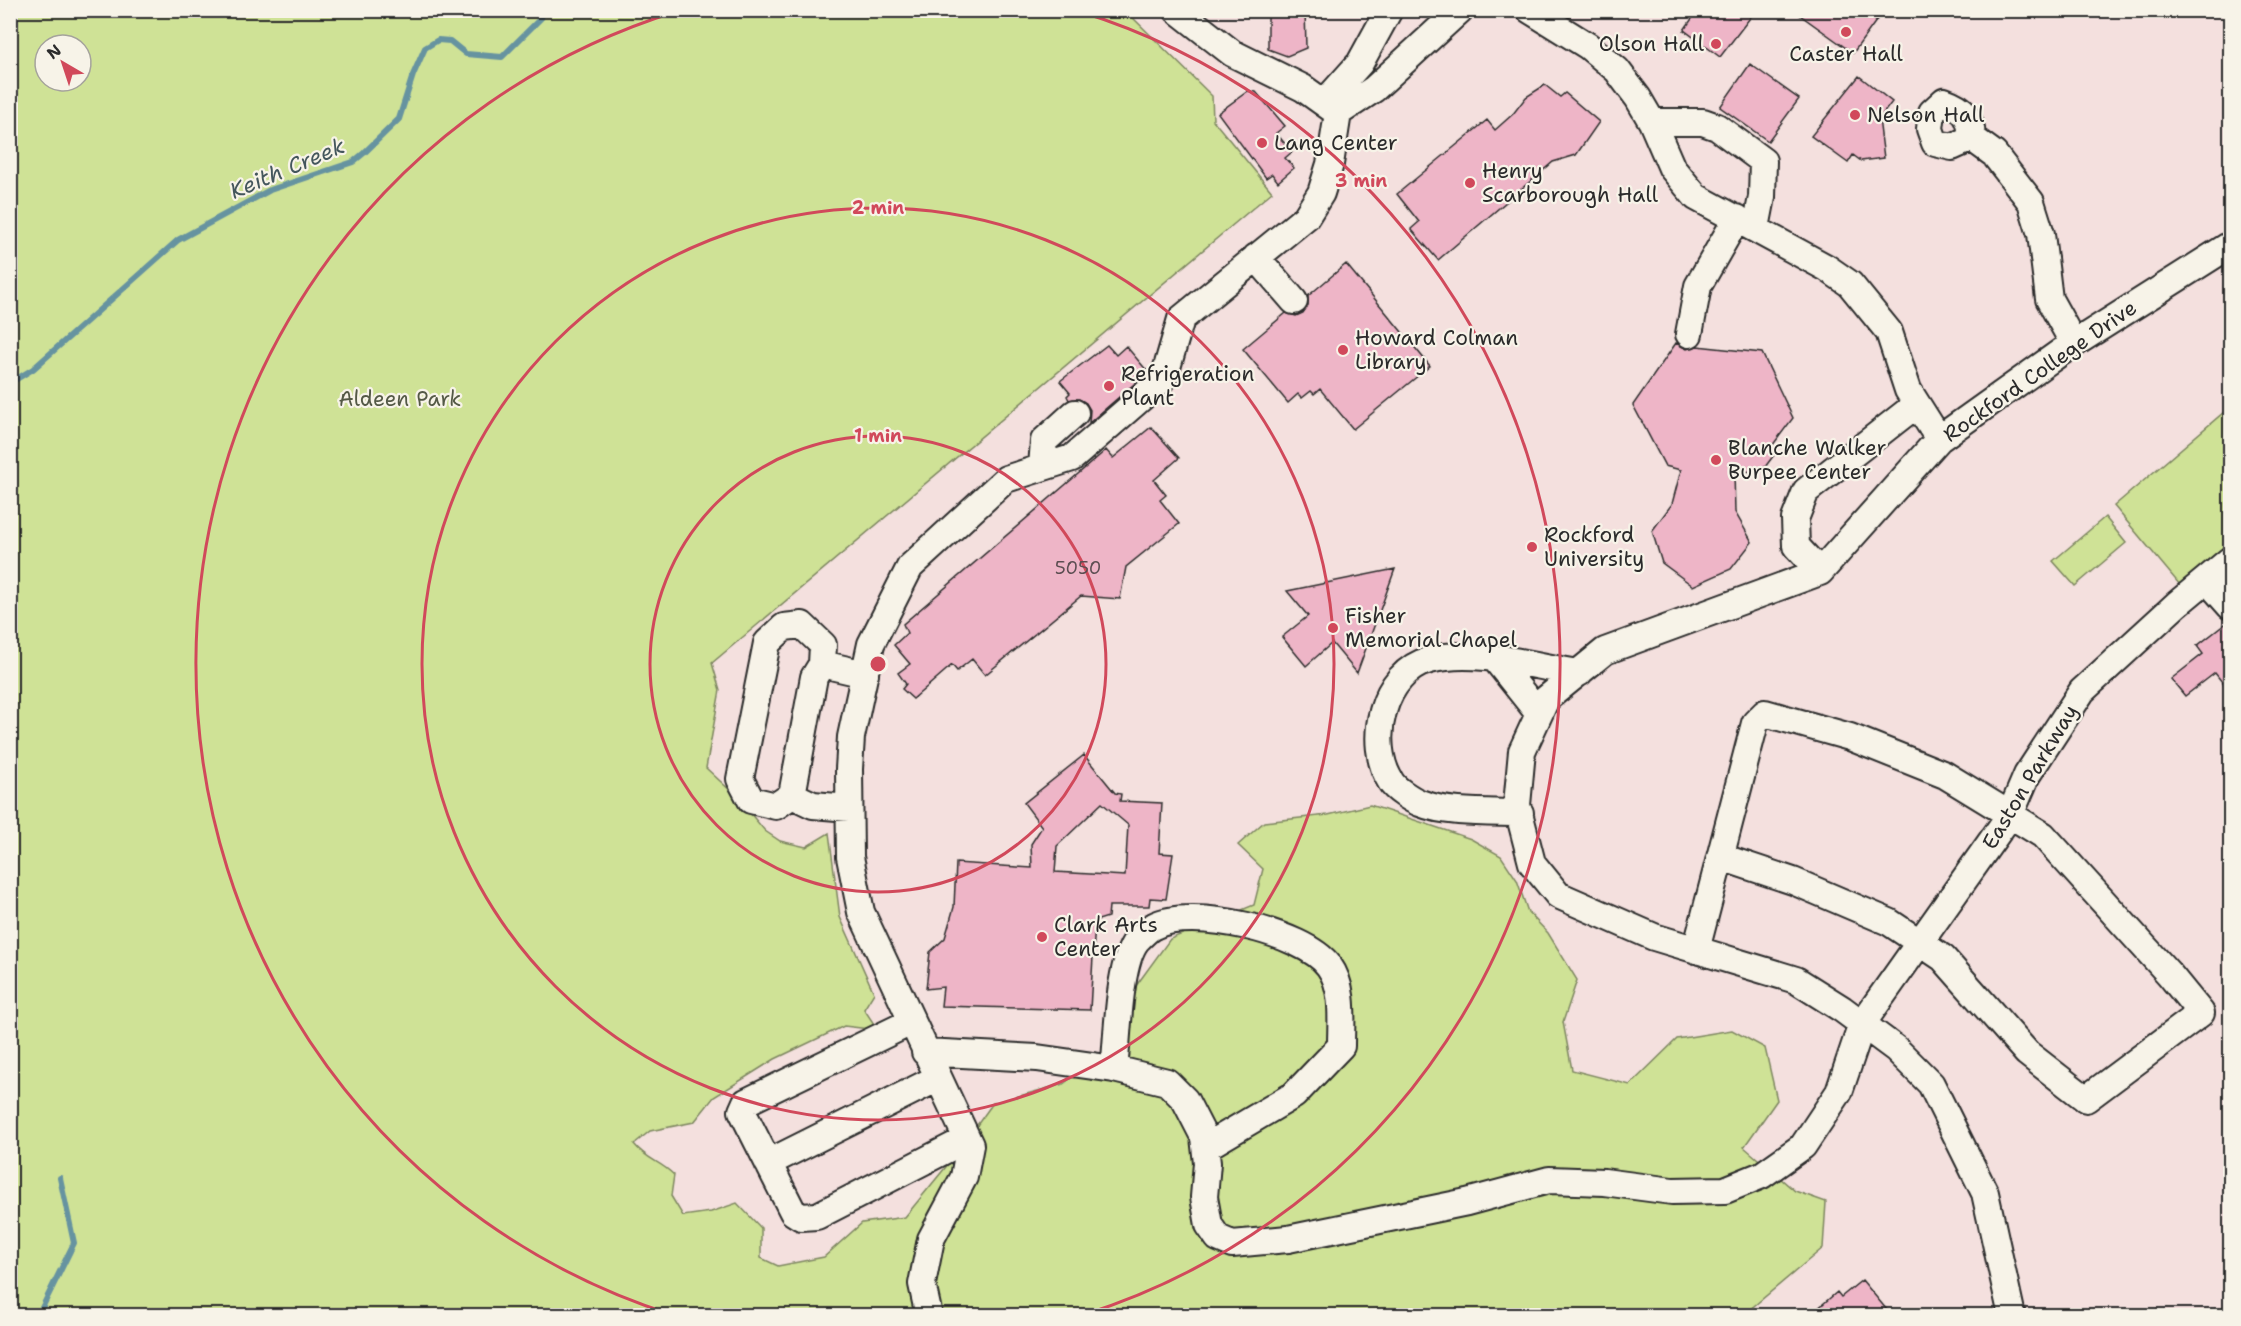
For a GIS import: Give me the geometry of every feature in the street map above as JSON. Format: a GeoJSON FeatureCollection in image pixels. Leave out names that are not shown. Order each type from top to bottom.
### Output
{"type":"FeatureCollection","features":[{"type":"Feature","properties":{"kind":"street"},"geometry":{"type":"LineString","coordinates":[[1178,10],[1232,53],[1332,107]]}},
{"type":"Feature","properties":{"kind":"street"},"geometry":{"type":"LineString","coordinates":[[929,1316],[922,1284],[931,1239],[964,1177],[970,1145],[861,912],[850,857],[851,737],[871,644],[910,567],[1006,479],[1072,458],[1164,378],[1181,319],[1306,217],[1320,193],[1330,164],[1332,107],[1360,63],[1389,10]]}},
{"type":"Feature","properties":{"kind":"street"},"geometry":{"type":"LineString","coordinates":[[1332,107],[1374,89],[1460,10]]}},
{"type":"Feature","properties":{"kind":"street"},"geometry":{"type":"LineString","coordinates":[[1530,10],[1559,19],[1617,70],[1652,122],[1672,168],[1696,197],[1747,223],[1850,284],[1889,332],[1908,390],[1940,439]]}},
{"type":"Feature","properties":{"kind":"street"},"geometry":{"type":"LineString","coordinates":[[1652,122],[1703,122],[1717,127],[1762,161],[1762,197],[1747,223],[1698,286],[1689,334]]}},
{"type":"Feature","properties":{"kind":"street"},"geometry":{"type":"LineString","coordinates":[[1972,138],[1994,154],[2031,202],[2041,234],[2049,299],[2074,344]]}},
{"type":"Feature","properties":{"kind":"street","name":"Rockford College Drive"},"geometry":{"type":"LineString","coordinates":[[2008,1314],[1985,1193],[1962,1142],[1931,1084],[1896,1049],[1796,980],[1654,937],[1558,895],[1532,863],[1517,805],[1522,751],[1546,699],[1605,651],[1820,572],[1940,439],[2074,344],[2230,245]]}},
{"type":"Feature","properties":{"kind":"street"},"geometry":{"type":"LineString","coordinates":[[1256,257],[1294,302]]}},
{"type":"Feature","properties":{"kind":"street"},"geometry":{"type":"LineString","coordinates":[[1820,572],[1796,546],[1795,519],[1806,491],[1917,404]]}},
{"type":"Feature","properties":{"kind":"street"},"geometry":{"type":"LineString","coordinates":[[1042,467],[1044,441],[1075,413]]}},
{"type":"Feature","properties":{"kind":"street","name":"Easton Parkway"},"geometry":{"type":"LineString","coordinates":[[1206,1147],[1204,1197],[1209,1225],[1218,1238],[1232,1244],[1288,1239],[1467,1202],[1549,1180],[1604,1182],[1672,1191],[1725,1190],[1762,1175],[1803,1146],[1839,1092],[1862,1024],[1921,944],[2010,815],[2027,776],[2082,691],[2230,560]]}},
{"type":"Feature","properties":{"kind":"street"},"geometry":{"type":"LineString","coordinates":[[2206,580],[2230,606]]}},
{"type":"Feature","properties":{"kind":"street"},"geometry":{"type":"LineString","coordinates":[[802,625],[823,645],[822,664],[814,677],[792,795],[776,806],[751,800],[740,779],[767,643],[784,627],[802,625]]}},
{"type":"Feature","properties":{"kind":"street"},"geometry":{"type":"LineString","coordinates":[[1520,813],[1461,811],[1420,803],[1391,783],[1381,753],[1380,718],[1393,687],[1412,669],[1428,660],[1451,656],[1496,660],[1579,673]]}},
{"type":"Feature","properties":{"kind":"street"},"geometry":{"type":"LineString","coordinates":[[1496,660],[1539,714]]}},
{"type":"Feature","properties":{"kind":"street"},"geometry":{"type":"LineString","coordinates":[[822,664],[865,674]]}},
{"type":"Feature","properties":{"kind":"street"},"geometry":{"type":"LineString","coordinates":[[1696,950],[1755,723],[1765,713],[1850,737],[1945,775],[2043,835],[2169,975],[2200,1013],[2086,1099],[2027,1053],[1943,958],[1889,922],[1793,881],[1721,857]]}},
{"type":"Feature","properties":{"kind":"street"},"geometry":{"type":"LineString","coordinates":[[792,795],[813,805],[849,808]]}},
{"type":"Feature","properties":{"kind":"street"},"geometry":{"type":"LineString","coordinates":[[925,1052],[1037,1058],[1114,1069],[1167,1082],[1185,1100],[1204,1137],[1206,1147],[1294,1095],[1341,1046],[1341,994],[1329,966],[1304,944],[1223,914],[1171,921],[1154,926],[1137,940],[1126,959],[1114,1069]]}},
{"type":"Feature","properties":{"kind":"street"},"geometry":{"type":"LineString","coordinates":[[911,1022],[746,1102],[742,1111],[793,1212],[801,1216],[817,1216],[967,1139]]}},
{"type":"Feature","properties":{"kind":"street"},"geometry":{"type":"LineString","coordinates":[[768,1163],[938,1078]]}},
{"type":"Feature","properties":{"kind":"green space","name":"Aldeen Park"},"geometry":{"type":"Polygon","coordinates":[[[10,11],[1126,11],[1212,96],[1213,120],[1272,192],[712,663],[720,690],[706,768],[734,794],[765,831],[780,841],[806,847],[829,833],[840,917],[874,993],[864,1009],[878,1030],[844,1026],[775,1059],[714,1097],[694,1122],[650,1131],[634,1144],[674,1175],[671,1196],[683,1216],[711,1212],[737,1203],[761,1228],[761,1258],[778,1266],[824,1257],[862,1223],[905,1217],[954,1157],[993,1103],[1063,1084],[1105,1053],[1133,990],[1170,939],[1254,905],[1263,869],[1238,845],[1264,822],[1328,815],[1370,805],[1471,839],[1501,856],[1517,880],[1528,912],[1548,933],[1577,980],[1563,1022],[1572,1070],[1630,1085],[1677,1039],[1732,1030],[1765,1048],[1777,1100],[1744,1147],[1795,1191],[1826,1202],[1823,1248],[1742,1316],[11,1315],[10,11]]]}},
{"type":"Feature","properties":{"kind":"green space"},"geometry":{"type":"Polygon","coordinates":[[[2230,407],[2230,542],[2180,585],[2114,506],[2230,407]]]}},
{"type":"Feature","properties":{"kind":"green space"},"geometry":{"type":"Polygon","coordinates":[[[2105,517],[2126,543],[2075,586],[2053,561],[2105,517]]]}},
{"type":"Feature","properties":{"kind":"building"},"geometry":{"type":"Polygon","coordinates":[[[1275,10],[1305,10],[1306,48],[1287,56],[1268,49],[1268,18],[1275,10]]]}},
{"type":"Feature","properties":{"kind":"building","name":"Olson Hall"},"geometry":{"type":"Polygon","coordinates":[[[1698,10],[1756,10],[1720,57],[1684,30],[1698,10]]]}},
{"type":"Feature","properties":{"kind":"building","name":"Caster Hall"},"geometry":{"type":"Polygon","coordinates":[[[1793,10],[1884,10],[1853,53],[1793,10]]]}},
{"type":"Feature","properties":{"kind":"building"},"geometry":{"type":"Polygon","coordinates":[[[1750,64],[1799,99],[1768,141],[1720,107],[1750,64]]]}},
{"type":"Feature","properties":{"kind":"building","name":"Nelson Hall"},"geometry":{"type":"Polygon","coordinates":[[[1859,76],[1892,102],[1879,119],[1884,158],[1861,161],[1853,155],[1848,163],[1811,136],[1859,76]]]}},
{"type":"Feature","properties":{"kind":"building","name":"Henry Scarborough Hall"},"geometry":{"type":"Polygon","coordinates":[[[1545,85],[1560,97],[1565,93],[1599,122],[1576,155],[1553,162],[1438,260],[1411,229],[1419,222],[1397,194],[1487,120],[1495,130],[1513,114],[1526,97],[1545,85]]]}},
{"type":"Feature","properties":{"kind":"building","name":"Lang Center"},"geometry":{"type":"Polygon","coordinates":[[[1248,91],[1256,92],[1285,126],[1276,133],[1292,152],[1285,158],[1294,168],[1278,182],[1272,174],[1266,178],[1218,113],[1248,91]]]}},
{"type":"Feature","properties":{"kind":"building"},"geometry":{"type":"Polygon","coordinates":[[[1346,264],[1430,366],[1353,429],[1320,389],[1314,394],[1311,391],[1302,398],[1298,394],[1288,403],[1243,349],[1286,313],[1296,316],[1303,313],[1308,305],[1308,296],[1346,264]]]}},
{"type":"Feature","properties":{"kind":"building","name":"Blanche Walker Burpee Center"},"geometry":{"type":"Polygon","coordinates":[[[1676,343],[1687,349],[1697,346],[1762,353],[1793,418],[1769,450],[1774,455],[1762,471],[1734,472],[1735,512],[1752,542],[1731,569],[1693,586],[1662,563],[1652,531],[1672,504],[1681,470],[1665,466],[1633,405],[1676,343]]]}},
{"type":"Feature","properties":{"kind":"building","name":"Refrigeration Plant"},"geometry":{"type":"Polygon","coordinates":[[[1107,345],[1116,355],[1126,346],[1148,372],[1089,423],[1090,410],[1086,403],[1079,399],[1069,400],[1067,396],[1070,393],[1060,381],[1107,345]]]}},
{"type":"Feature","properties":{"kind":"building"},"geometry":{"type":"Polygon","coordinates":[[[1151,427],[1179,458],[1154,480],[1166,495],[1160,500],[1179,524],[1126,567],[1120,599],[1081,596],[985,675],[972,659],[957,671],[952,665],[913,699],[902,689],[906,684],[898,673],[910,664],[894,645],[907,633],[903,624],[1106,450],[1113,458],[1151,427]]]}},
{"type":"Feature","properties":{"kind":"building","name":"Fisher Memorial Chapel"},"geometry":{"type":"Polygon","coordinates":[[[1395,569],[1357,673],[1332,643],[1306,666],[1282,637],[1308,616],[1287,591],[1395,569]]]}},
{"type":"Feature","properties":{"kind":"building"},"geometry":{"type":"Polygon","coordinates":[[[2229,621],[2230,692],[2215,673],[2185,696],[2171,679],[2203,654],[2197,646],[2229,621]]]}},
{"type":"Feature","properties":{"kind":"building"},"geometry":{"type":"Polygon","coordinates":[[[1084,755],[1115,793],[1121,794],[1120,801],[1162,803],[1159,853],[1173,854],[1166,899],[1150,898],[1149,906],[1109,906],[1108,917],[1095,921],[1090,1010],[941,1006],[943,987],[926,989],[930,952],[945,938],[954,907],[956,863],[1032,868],[1031,844],[1042,827],[1024,803],[1084,755]],[[1102,803],[1057,846],[1055,872],[1125,876],[1128,825],[1102,803]]]}},
{"type":"Feature","properties":{"kind":"building"},"geometry":{"type":"Polygon","coordinates":[[[1862,1280],[1892,1316],[1809,1316],[1837,1292],[1841,1297],[1862,1280]]]}},
{"type":"Feature","properties":{"kind":"waterway","name":"Keith Creek"},"geometry":{"type":"LineString","coordinates":[[10,383],[33,369],[178,240],[270,190],[353,162],[399,119],[413,75],[425,48],[438,40],[450,41],[466,54],[502,57],[541,18],[543,10]]}},
{"type":"Feature","properties":{"kind":"waterway","name":"Keith Creek"},"geometry":{"type":"LineString","coordinates":[[38,1316],[74,1243],[60,1178]]}},
{"type":"Feature","properties":{"kind":"place","name":"Caster Hall"},"geometry":{"type":"Point","coordinates":[1846,32]}},
{"type":"Feature","properties":{"kind":"place","name":"Olson Hall"},"geometry":{"type":"Point","coordinates":[1716,44]}},
{"type":"Feature","properties":{"kind":"place","name":"Nelson Hall"},"geometry":{"type":"Point","coordinates":[1855,115]}},
{"type":"Feature","properties":{"kind":"place","name":"Lang Center"},"geometry":{"type":"Point","coordinates":[1262,143]}},
{"type":"Feature","properties":{"kind":"place","name":"Henry Scarborough Hall"},"geometry":{"type":"Point","coordinates":[1470,183]}},
{"type":"Feature","properties":{"kind":"place","name":"Howard Colman Library"},"geometry":{"type":"Point","coordinates":[1343,350]}},
{"type":"Feature","properties":{"kind":"place","name":"Refrigeration Plant"},"geometry":{"type":"Point","coordinates":[1109,386]}},
{"type":"Feature","properties":{"kind":"place","name":"Blanche Walker Burpee Center"},"geometry":{"type":"Point","coordinates":[1716,460]}},
{"type":"Feature","properties":{"kind":"place","name":"Rockford University"},"geometry":{"type":"Point","coordinates":[1532,547]}},
{"type":"Feature","properties":{"kind":"place","name":"Fisher Memorial Chapel"},"geometry":{"type":"Point","coordinates":[1333,628]}},
{"type":"Feature","properties":{"kind":"place","name":"Clark Arts Center"},"geometry":{"type":"Point","coordinates":[1042,937]}}]}
